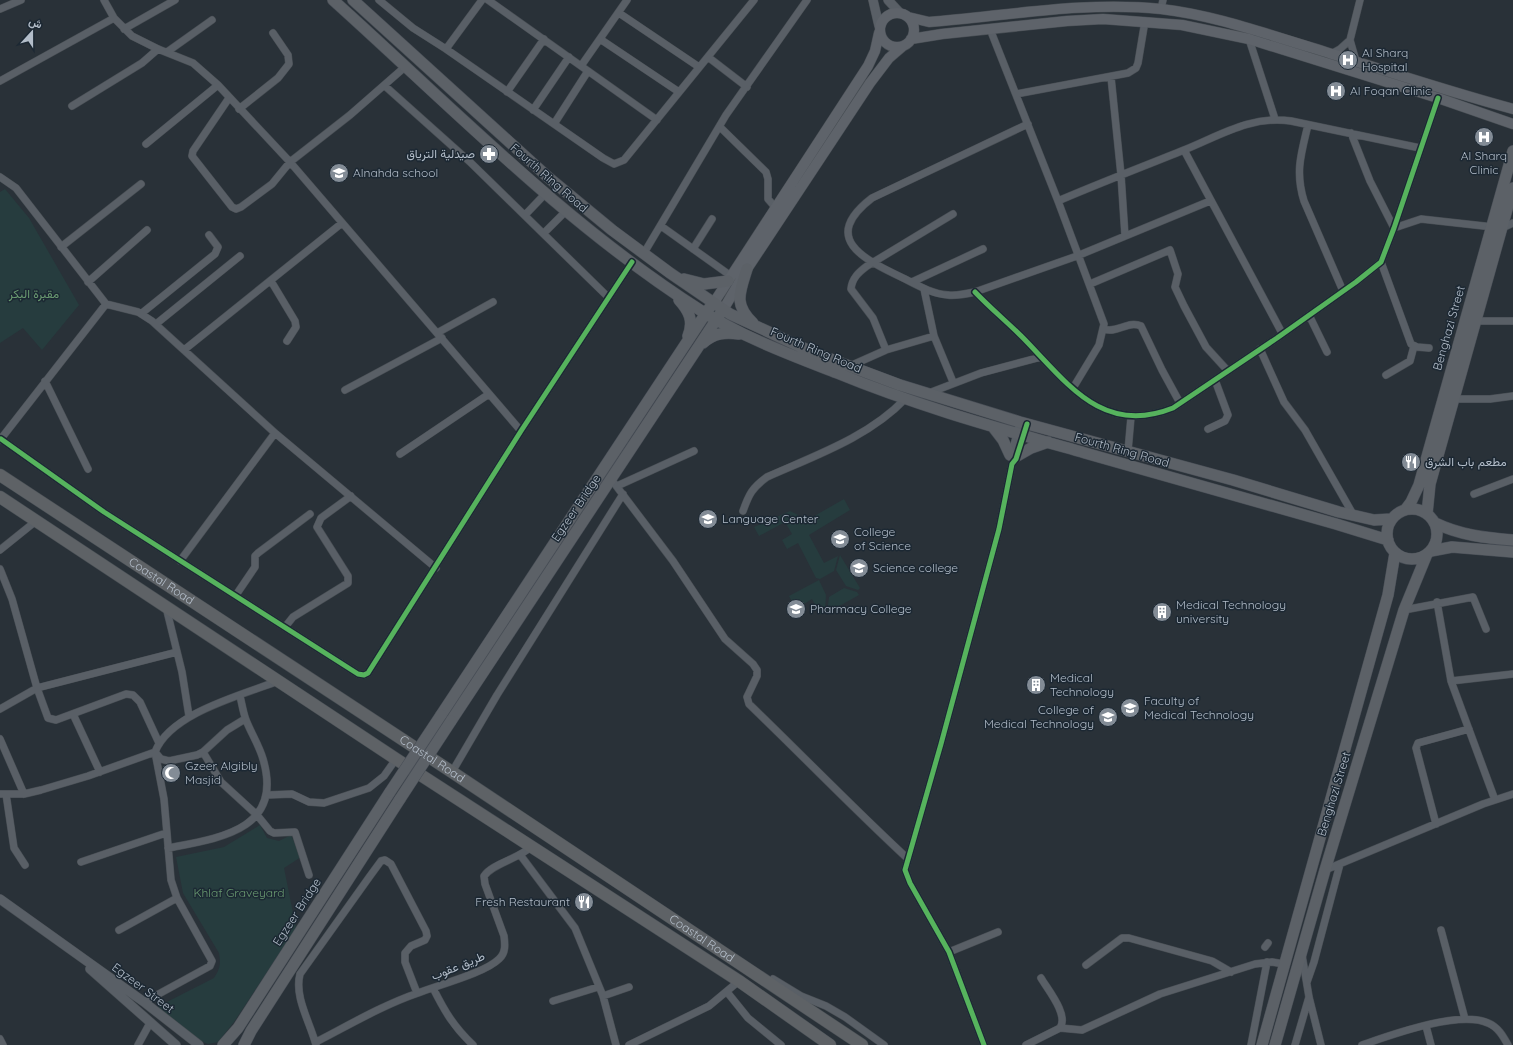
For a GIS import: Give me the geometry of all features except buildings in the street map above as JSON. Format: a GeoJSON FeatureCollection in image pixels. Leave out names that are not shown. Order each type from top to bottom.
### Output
{"type":"FeatureCollection","features":[{"type":"Feature","properties":{"kind":"highway","name":"Coastal Road"},"geometry":{"type":"LineString","coordinates":[[0,475],[681,923],[745,968],[862,1045]]}},
{"type":"Feature","properties":{"kind":"highway","name":"Coastal Road"},"geometry":{"type":"LineString","coordinates":[[0,497],[396,759],[739,981],[830,1045]]}},
{"type":"Feature","properties":{"kind":"main road","name":"Fourth Ring Road"},"geometry":{"type":"LineString","coordinates":[[333,0],[566,211],[632,262],[716,320],[855,381],[905,399],[1020,435],[1388,540]]}},
{"type":"Feature","properties":{"kind":"main road","name":"Fourth Ring Road"},"geometry":{"type":"LineString","coordinates":[[353,0],[549,178],[612,230],[723,310],[812,352],[900,385],[1024,423],[1233,480],[1354,516],[1374,520],[1391,519]]}},
{"type":"Feature","properties":{"kind":"main road"},"geometry":{"type":"LineString","coordinates":[[713,304],[868,66],[875,51],[879,29],[887,15],[904,15],[929,22],[1086,7],[1162,5],[1356,61],[1499,106],[1513,109]]}},
{"type":"Feature","properties":{"kind":"main road"},"geometry":{"type":"LineString","coordinates":[[1128,7],[1128,20]]}},
{"type":"Feature","properties":{"kind":"main road"},"geometry":{"type":"LineString","coordinates":[[904,15],[914,30],[911,40]]}},
{"type":"Feature","properties":{"kind":"main road"},"geometry":{"type":"LineString","coordinates":[[723,310],[747,269],[881,68],[911,40],[942,34],[1068,20],[1128,20],[1189,26],[1249,39],[1438,98],[1513,124]]}},
{"type":"Feature","properties":{"kind":"main road"},"geometry":{"type":"LineString","coordinates":[[879,29],[881,38],[888,45],[898,48],[903,46]]}},
{"type":"Feature","properties":{"kind":"main road"},"geometry":{"type":"LineString","coordinates":[[1496,117],[1499,106]]}},
{"type":"Feature","properties":{"kind":"main road","name":"Benghazi Street"},"geometry":{"type":"LineString","coordinates":[[1428,514],[1430,484],[1476,321],[1513,151]]}},
{"type":"Feature","properties":{"kind":"main road","name":"Benghazi Street"},"geometry":{"type":"LineString","coordinates":[[1405,510],[1411,502],[1419,485],[1496,228],[1512,191]]}},
{"type":"Feature","properties":{"kind":"main road"},"geometry":{"type":"LineString","coordinates":[[747,269],[739,300],[744,313],[763,330]]}},
{"type":"Feature","properties":{"kind":"main road"},"geometry":{"type":"LineString","coordinates":[[670,273],[687,280],[704,284],[730,279]]}},
{"type":"Feature","properties":{"kind":"main road"},"geometry":{"type":"LineString","coordinates":[[668,287],[687,310],[691,319],[692,327],[683,348]]}},
{"type":"Feature","properties":{"kind":"main road","name":"Egzeer Bridge"},"geometry":{"type":"LineString","coordinates":[[446,718],[683,348],[713,304]]}},
{"type":"Feature","properties":{"kind":"main road","name":"Egzeer Bridge"},"geometry":{"type":"LineString","coordinates":[[223,1045],[238,1028],[390,792],[446,718],[614,482],[723,310]]}},
{"type":"Feature","properties":{"kind":"main road"},"geometry":{"type":"LineString","coordinates":[[694,354],[706,340],[716,334],[731,333],[750,336]]}},
{"type":"Feature","properties":{"kind":"main road"},"geometry":{"type":"LineString","coordinates":[[993,427],[1003,440],[1013,458],[1034,446],[1048,442]]}},
{"type":"Feature","properties":{"kind":"main road"},"geometry":{"type":"LineString","coordinates":[[1429,553],[1438,535],[1435,523],[1428,514],[1415,509],[1405,510],[1398,513],[1391,519],[1388,527],[1388,540],[1395,553],[1406,558],[1412,559],[1452,547],[1513,552]]}},
{"type":"Feature","properties":{"kind":"main road"},"geometry":{"type":"LineString","coordinates":[[1435,523],[1459,533],[1481,538],[1513,540]]}},
{"type":"Feature","properties":{"kind":"main road","name":"Benghazi Street"},"geometry":{"type":"LineString","coordinates":[[1262,1045],[1388,595],[1395,553]]}},
{"type":"Feature","properties":{"kind":"main road","name":"Benghazi Street"},"geometry":{"type":"LineString","coordinates":[[1275,1045],[1325,870],[1404,610],[1429,553]]}},
{"type":"Feature","properties":{"kind":"main road"},"geometry":{"type":"LineString","coordinates":[[244,1045],[251,1031],[400,799],[446,718]]}},
{"type":"Feature","properties":{"kind":"main road"},"geometry":{"type":"LineString","coordinates":[[1304,893],[1318,896]]}},
{"type":"Feature","properties":{"kind":"street"},"geometry":{"type":"LineString","coordinates":[[0,9],[21,0]]}},
{"type":"Feature","properties":{"kind":"street"},"geometry":{"type":"LineString","coordinates":[[104,0],[114,18],[132,36],[158,50],[167,52],[193,63],[218,85],[290,162],[521,431]]}},
{"type":"Feature","properties":{"kind":"street"},"geometry":{"type":"LineString","coordinates":[[124,29],[175,0]]}},
{"type":"Feature","properties":{"kind":"street"},"geometry":{"type":"LineString","coordinates":[[446,49],[482,0]]}},
{"type":"Feature","properties":{"kind":"street"},"geometry":{"type":"LineString","coordinates":[[488,0],[656,120]]}},
{"type":"Feature","properties":{"kind":"street"},"geometry":{"type":"LineString","coordinates":[[581,66],[627,0]]}},
{"type":"Feature","properties":{"kind":"street"},"geometry":{"type":"LineString","coordinates":[[383,1],[413,28],[614,164],[624,160],[754,0]]}},
{"type":"Feature","properties":{"kind":"street"},"geometry":{"type":"LineString","coordinates":[[644,253],[720,127],[807,0]]}},
{"type":"Feature","properties":{"kind":"street"},"geometry":{"type":"LineString","coordinates":[[873,0],[879,29]]}},
{"type":"Feature","properties":{"kind":"street"},"geometry":{"type":"LineString","coordinates":[[888,0],[904,15]]}},
{"type":"Feature","properties":{"kind":"street"},"geometry":{"type":"LineString","coordinates":[[1356,61],[1350,40],[1360,0]]}},
{"type":"Feature","properties":{"kind":"street"},"geometry":{"type":"LineString","coordinates":[[619,13],[699,68]]}},
{"type":"Feature","properties":{"kind":"street"},"geometry":{"type":"LineString","coordinates":[[0,81],[114,18]]}},
{"type":"Feature","properties":{"kind":"street"},"geometry":{"type":"LineString","coordinates":[[167,52],[212,20]]}},
{"type":"Feature","properties":{"kind":"street"},"geometry":{"type":"LineString","coordinates":[[1016,94],[1128,73],[1136,68],[1145,21]]}},
{"type":"Feature","properties":{"kind":"street"},"geometry":{"type":"LineString","coordinates":[[990,29],[1058,201],[1077,256],[1090,284],[1104,324],[1099,346],[1073,388]]}},
{"type":"Feature","properties":{"kind":"street"},"geometry":{"type":"LineString","coordinates":[[239,109],[278,78],[289,64],[288,55],[273,33]]}},
{"type":"Feature","properties":{"kind":"street"},"geometry":{"type":"LineString","coordinates":[[507,92],[544,39]]}},
{"type":"Feature","properties":{"kind":"street"},"geometry":{"type":"LineString","coordinates":[[600,39],[679,92]]}},
{"type":"Feature","properties":{"kind":"street"},"geometry":{"type":"LineString","coordinates":[[1249,39],[1275,119]]}},
{"type":"Feature","properties":{"kind":"street"},"geometry":{"type":"LineString","coordinates":[[1332,54],[1350,40]]}},
{"type":"Feature","properties":{"kind":"street"},"geometry":{"type":"LineString","coordinates":[[72,106],[142,63],[158,50]]}},
{"type":"Feature","properties":{"kind":"street"},"geometry":{"type":"LineString","coordinates":[[533,110],[569,57]]}},
{"type":"Feature","properties":{"kind":"street"},"geometry":{"type":"LineString","coordinates":[[708,57],[746,87]]}},
{"type":"Feature","properties":{"kind":"street"},"geometry":{"type":"LineString","coordinates":[[229,98],[193,151],[192,156],[232,207],[236,209],[241,208],[272,184],[290,162],[385,86],[406,66]]}},
{"type":"Feature","properties":{"kind":"street"},"geometry":{"type":"LineString","coordinates":[[554,124],[588,71]]}},
{"type":"Feature","properties":{"kind":"street"},"geometry":{"type":"LineString","coordinates":[[1111,77],[1121,175],[1124,236]]}},
{"type":"Feature","properties":{"kind":"street"},"geometry":{"type":"LineString","coordinates":[[146,144],[218,85]]}},
{"type":"Feature","properties":{"kind":"street"},"geometry":{"type":"LineString","coordinates":[[385,86],[470,162],[608,297]]}},
{"type":"Feature","properties":{"kind":"street"},"geometry":{"type":"LineString","coordinates":[[975,292],[1073,388],[1102,409],[1131,417],[1160,413],[1180,403],[1215,380],[1227,370],[1260,349],[1356,282],[1381,262],[1438,98]]}},
{"type":"Feature","properties":{"kind":"street"},"geometry":{"type":"LineString","coordinates":[[1058,201],[1184,150],[1231,129],[1262,120],[1275,119],[1420,148]]}},
{"type":"Feature","properties":{"kind":"street"},"geometry":{"type":"LineString","coordinates":[[1028,124],[886,190],[858,209],[852,217],[848,227],[850,242],[855,250],[872,263],[924,289],[949,296],[975,292],[1077,256],[1210,201]]}},
{"type":"Feature","properties":{"kind":"street"},"geometry":{"type":"LineString","coordinates":[[1308,125],[1298,168],[1300,187],[1304,201],[1343,291]]}},
{"type":"Feature","properties":{"kind":"street"},"geometry":{"type":"LineString","coordinates":[[720,127],[766,172],[768,179],[768,199],[775,207]]}},
{"type":"Feature","properties":{"kind":"street"},"geometry":{"type":"LineString","coordinates":[[1350,133],[1370,181],[1394,228]]}},
{"type":"Feature","properties":{"kind":"street"},"geometry":{"type":"LineString","coordinates":[[1184,150],[1282,333]]}},
{"type":"Feature","properties":{"kind":"street"},"geometry":{"type":"LineString","coordinates":[[0,177],[16,188],[106,304],[142,313],[156,324],[275,433],[436,568]]}},
{"type":"Feature","properties":{"kind":"street"},"geometry":{"type":"LineString","coordinates":[[61,247],[141,184]]}},
{"type":"Feature","properties":{"kind":"street"},"geometry":{"type":"LineString","coordinates":[[1512,191],[1513,212]]}},
{"type":"Feature","properties":{"kind":"street"},"geometry":{"type":"LineString","coordinates":[[525,215],[546,193]]}},
{"type":"Feature","properties":{"kind":"street"},"geometry":{"type":"LineString","coordinates":[[544,233],[566,211]]}},
{"type":"Feature","properties":{"kind":"street"},"geometry":{"type":"LineString","coordinates":[[886,350],[872,318],[851,289],[852,283],[856,275],[872,263],[953,214]]}},
{"type":"Feature","properties":{"kind":"street"},"geometry":{"type":"LineString","coordinates":[[694,249],[712,219]]}},
{"type":"Feature","properties":{"kind":"street"},"geometry":{"type":"LineString","coordinates":[[1394,228],[1421,219],[1496,228],[1513,223]]}},
{"type":"Feature","properties":{"kind":"street"},"geometry":{"type":"LineString","coordinates":[[184,350],[342,223]]}},
{"type":"Feature","properties":{"kind":"street"},"geometry":{"type":"LineString","coordinates":[[661,226],[694,249],[730,279]]}},
{"type":"Feature","properties":{"kind":"street"},"geometry":{"type":"LineString","coordinates":[[88,282],[147,230]]}},
{"type":"Feature","properties":{"kind":"street"},"geometry":{"type":"LineString","coordinates":[[142,313],[215,254],[218,247],[208,235]]}},
{"type":"Feature","properties":{"kind":"street"},"geometry":{"type":"LineString","coordinates":[[912,282],[983,249]]}},
{"type":"Feature","properties":{"kind":"street"},"geometry":{"type":"LineString","coordinates":[[1090,284],[1170,250],[1178,274],[1175,287],[1184,306],[1206,347],[1227,370]]}},
{"type":"Feature","properties":{"kind":"street"},"geometry":{"type":"LineString","coordinates":[[156,324],[240,256]]}},
{"type":"Feature","properties":{"kind":"street"},"geometry":{"type":"LineString","coordinates":[[106,304],[44,381],[0,440],[104,512],[358,674],[364,675],[368,673],[436,568],[521,431],[632,262]]}},
{"type":"Feature","properties":{"kind":"street"},"geometry":{"type":"LineString","coordinates":[[1381,262],[1411,344],[1414,346],[1429,348]]}},
{"type":"Feature","properties":{"kind":"street"},"geometry":{"type":"LineString","coordinates":[[271,281],[295,321],[296,327],[287,341]]}},
{"type":"Feature","properties":{"kind":"street"},"geometry":{"type":"LineString","coordinates":[[924,289],[934,336],[952,382]]}},
{"type":"Feature","properties":{"kind":"street"},"geometry":{"type":"LineString","coordinates":[[345,390],[440,336],[493,302]]}},
{"type":"Feature","properties":{"kind":"street"},"geometry":{"type":"LineString","coordinates":[[1309,315],[1327,352]]}},
{"type":"Feature","properties":{"kind":"street"},"geometry":{"type":"LineString","coordinates":[[1476,321],[1513,321]]}},
{"type":"Feature","properties":{"kind":"street"},"geometry":{"type":"LineString","coordinates":[[1104,329],[1114,331],[1129,325],[1137,324],[1141,326],[1180,403]]}},
{"type":"Feature","properties":{"kind":"street"},"geometry":{"type":"LineString","coordinates":[[850,366],[886,350],[934,336]]}},
{"type":"Feature","properties":{"kind":"street"},"geometry":{"type":"LineString","coordinates":[[1386,375],[1410,361],[1414,346]]}},
{"type":"Feature","properties":{"kind":"street"},"geometry":{"type":"LineString","coordinates":[[1260,349],[1284,402],[1305,430],[1354,516]]}},
{"type":"Feature","properties":{"kind":"street"},"geometry":{"type":"LineString","coordinates":[[929,393],[952,382],[1008,364],[1041,357]]}},
{"type":"Feature","properties":{"kind":"street"},"geometry":{"type":"LineString","coordinates":[[1208,430],[1225,421],[1228,415],[1215,380]]}},
{"type":"Feature","properties":{"kind":"street"},"geometry":{"type":"LineString","coordinates":[[44,381],[88,469]]}},
{"type":"Feature","properties":{"kind":"street"},"geometry":{"type":"LineString","coordinates":[[400,454],[489,394]]}},
{"type":"Feature","properties":{"kind":"street"},"geometry":{"type":"LineString","coordinates":[[1454,399],[1490,399],[1513,396]]}},
{"type":"Feature","properties":{"kind":"street"},"geometry":{"type":"LineString","coordinates":[[743,511],[752,489],[762,481],[853,437],[880,421],[905,399]]}},
{"type":"Feature","properties":{"kind":"street"},"geometry":{"type":"LineString","coordinates":[[1128,451],[1131,417]]}},
{"type":"Feature","properties":{"kind":"street"},"geometry":{"type":"LineString","coordinates":[[984,1045],[948,952],[910,883],[905,870],[907,858],[941,744],[998,529],[1013,458],[1024,423]]}},
{"type":"Feature","properties":{"kind":"street"},"geometry":{"type":"LineString","coordinates":[[180,560],[275,433]]}},
{"type":"Feature","properties":{"kind":"street"},"geometry":{"type":"LineString","coordinates":[[694,451],[614,482],[673,561],[725,639],[753,664],[757,670],[747,697],[749,704],[826,778],[858,813],[907,858]]}},
{"type":"Feature","properties":{"kind":"street"},"geometry":{"type":"LineString","coordinates":[[1474,494],[1513,479]]}},
{"type":"Feature","properties":{"kind":"street"},"geometry":{"type":"LineString","coordinates":[[452,772],[497,695],[623,494]]}},
{"type":"Feature","properties":{"kind":"street"},"geometry":{"type":"LineString","coordinates":[[285,627],[293,617],[348,583],[348,576],[317,527],[317,523],[321,518],[351,496]]}},
{"type":"Feature","properties":{"kind":"street"},"geometry":{"type":"LineString","coordinates":[[236,595],[255,567],[255,556],[310,514]]}},
{"type":"Feature","properties":{"kind":"street"},"geometry":{"type":"LineString","coordinates":[[0,550],[36,521]]}},
{"type":"Feature","properties":{"kind":"street"},"geometry":{"type":"LineString","coordinates":[[0,569],[12,599],[37,688],[46,715],[50,720],[56,720],[126,694],[133,695],[140,702],[159,743]]}},
{"type":"Feature","properties":{"kind":"street"},"geometry":{"type":"LineString","coordinates":[[1404,610],[1437,602],[1473,597],[1486,629]]}},
{"type":"Feature","properties":{"kind":"street"},"geometry":{"type":"LineString","coordinates":[[1437,602],[1451,681],[1495,800]]}},
{"type":"Feature","properties":{"kind":"street"},"geometry":{"type":"LineString","coordinates":[[166,606],[184,683],[189,716]]}},
{"type":"Feature","properties":{"kind":"street"},"geometry":{"type":"LineString","coordinates":[[2,707],[37,688],[177,652]]}},
{"type":"Feature","properties":{"kind":"street"},"geometry":{"type":"LineString","coordinates":[[1451,681],[1513,674]]}},
{"type":"Feature","properties":{"kind":"street"},"geometry":{"type":"LineString","coordinates":[[144,1002],[212,964],[211,957],[177,898],[171,880],[163,785],[155,752],[159,743],[170,731],[189,716],[278,681]]}},
{"type":"Feature","properties":{"kind":"street"},"geometry":{"type":"LineString","coordinates":[[168,848],[212,840],[247,825],[257,815],[267,795],[268,786],[263,758],[246,719],[240,696]]}},
{"type":"Feature","properties":{"kind":"street"},"geometry":{"type":"LineString","coordinates":[[73,714],[100,772]]}},
{"type":"Feature","properties":{"kind":"street"},"geometry":{"type":"LineString","coordinates":[[155,752],[161,759],[169,761],[188,758],[203,752],[227,730],[246,719]]}},
{"type":"Feature","properties":{"kind":"street"},"geometry":{"type":"LineString","coordinates":[[1436,824],[1416,748],[1418,743],[1469,729]]}},
{"type":"Feature","properties":{"kind":"street"},"geometry":{"type":"LineString","coordinates":[[0,739],[2,747],[24,794]]}},
{"type":"Feature","properties":{"kind":"street"},"geometry":{"type":"LineString","coordinates":[[25,865],[14,848],[3,794],[24,794],[100,772],[155,752]]}},
{"type":"Feature","properties":{"kind":"street"},"geometry":{"type":"LineString","coordinates":[[203,752],[221,782],[257,815],[272,832],[295,832],[309,875]]}},
{"type":"Feature","properties":{"kind":"street"},"geometry":{"type":"LineString","coordinates":[[267,795],[292,794],[309,802],[324,803],[369,788],[384,776],[396,759]]}},
{"type":"Feature","properties":{"kind":"street"},"geometry":{"type":"LineString","coordinates":[[1325,870],[1513,794]]}},
{"type":"Feature","properties":{"kind":"street"},"geometry":{"type":"LineString","coordinates":[[81,862],[166,833]]}},
{"type":"Feature","properties":{"kind":"street","name":"طريق عقوب"},"geometry":{"type":"LineString","coordinates":[[316,1043],[417,993],[493,964],[503,954],[505,944],[504,936],[485,884],[484,876],[488,871],[521,856],[532,846]]}},
{"type":"Feature","properties":{"kind":"street"},"geometry":{"type":"LineString","coordinates":[[521,856],[575,928],[603,996],[616,1045]]}},
{"type":"Feature","properties":{"kind":"street"},"geometry":{"type":"LineString","coordinates":[[316,1043],[299,994],[298,984],[300,974],[381,861],[385,860],[391,864],[426,931],[427,936],[425,940],[411,946],[405,953],[405,962],[417,993]]}},
{"type":"Feature","properties":{"kind":"street"},"geometry":{"type":"LineString","coordinates":[[1307,982],[1314,962],[1340,864]]}},
{"type":"Feature","properties":{"kind":"street"},"geometry":{"type":"LineString","coordinates":[[119,930],[177,898]]}},
{"type":"Feature","properties":{"kind":"street","name":"Egzeer Street"},"geometry":{"type":"LineString","coordinates":[[0,900],[71,952],[144,1002],[199,1045]]}},
{"type":"Feature","properties":{"kind":"street"},"geometry":{"type":"LineString","coordinates":[[1441,930],[1465,1019]]}},
{"type":"Feature","properties":{"kind":"street"},"geometry":{"type":"LineString","coordinates":[[948,952],[998,932]]}},
{"type":"Feature","properties":{"kind":"street"},"geometry":{"type":"LineString","coordinates":[[1086,965],[1122,938],[1129,938],[1212,962],[1231,972]]}},
{"type":"Feature","properties":{"kind":"street","name":"Egzeer Street"},"geometry":{"type":"LineString","coordinates":[[71,952],[176,1045]]}},
{"type":"Feature","properties":{"kind":"street"},"geometry":{"type":"LineString","coordinates":[[1302,952],[1309,997],[1321,1045]]}},
{"type":"Feature","properties":{"kind":"street"},"geometry":{"type":"LineString","coordinates":[[1251,1045],[1267,962]]}},
{"type":"Feature","properties":{"kind":"street"},"geometry":{"type":"LineString","coordinates":[[1029,1044],[1060,1028],[1082,1030],[1160,994],[1267,962],[1284,964]]}},
{"type":"Feature","properties":{"kind":"street"},"geometry":{"type":"LineString","coordinates":[[745,968],[755,970],[768,976],[801,996],[826,1006],[884,1045]]}},
{"type":"Feature","properties":{"kind":"street"},"geometry":{"type":"LineString","coordinates":[[1041,978],[1062,1016],[1063,1023],[1060,1028]]}},
{"type":"Feature","properties":{"kind":"street"},"geometry":{"type":"LineString","coordinates":[[629,1045],[709,1006],[739,981]]}},
{"type":"Feature","properties":{"kind":"street"},"geometry":{"type":"LineString","coordinates":[[553,1001],[598,987]]}},
{"type":"Feature","properties":{"kind":"street"},"geometry":{"type":"LineString","coordinates":[[603,996],[629,987]]}},
{"type":"Feature","properties":{"kind":"street"},"geometry":{"type":"LineString","coordinates":[[433,988],[447,1016],[457,1030],[473,1045]]}},
{"type":"Feature","properties":{"kind":"street"},"geometry":{"type":"LineString","coordinates":[[727,992],[748,1018],[781,1045]]}},
{"type":"Feature","properties":{"kind":"street"},"geometry":{"type":"LineString","coordinates":[[1295,1045],[1309,997]]}},
{"type":"Feature","properties":{"kind":"street"},"geometry":{"type":"LineString","coordinates":[[1362,1045],[1409,1029],[1465,1019],[1487,1022],[1499,1030],[1508,1045]]}},
{"type":"Feature","properties":{"kind":"street"},"geometry":{"type":"LineString","coordinates":[[138,1045],[150,1023]]}},
{"type":"Feature","properties":{"kind":"street"},"geometry":{"type":"LineString","coordinates":[[1426,1026],[1431,1045]]}},
{"type":"Feature","properties":{"kind":"street"},"geometry":{"type":"LineString","coordinates":[[0,1039],[2,1045]]}},
{"type":"Feature","properties":{"kind":"green space","name":"مقبرة البكر"},"geometry":{"type":"Polygon","coordinates":[[[5,189],[29,218],[79,305],[42,350],[23,328],[0,343],[0,192],[5,189]]]}},
{"type":"Feature","properties":{"kind":"green space"},"geometry":{"type":"Polygon","coordinates":[[[844,499],[850,510],[809,535],[824,563],[838,556],[834,571],[820,579],[816,578],[798,543],[787,549],[782,540],[792,534],[785,522],[759,536],[754,527],[790,511],[798,515],[802,523],[844,499]]]}},
{"type":"Feature","properties":{"kind":"green space"},"geometry":{"type":"Polygon","coordinates":[[[840,555],[860,588],[858,590],[846,586],[836,570],[840,555]]]}},
{"type":"Feature","properties":{"kind":"green space"},"geometry":{"type":"Polygon","coordinates":[[[819,580],[826,595],[825,610],[820,614],[812,599],[796,609],[789,596],[819,580]]]}},
{"type":"Feature","properties":{"kind":"green space"},"geometry":{"type":"Polygon","coordinates":[[[844,588],[857,592],[859,595],[827,613],[829,597],[844,588]]]}},
{"type":"Feature","properties":{"kind":"green space","name":"Khlaf Graveyard"},"geometry":{"type":"Polygon","coordinates":[[[260,825],[267,838],[279,841],[291,835],[301,857],[284,868],[296,928],[234,1022],[218,1042],[208,1044],[201,1041],[157,1007],[214,978],[219,969],[220,963],[219,953],[183,893],[176,857],[224,847],[260,825]]]}},
{"type":"Feature","properties":{"kind":"cycle path"},"geometry":{"type":"LineString","coordinates":[[975,292],[1022,336],[1059,376],[1074,390],[1091,402],[1108,411],[1128,415],[1149,415],[1173,408],[1277,338],[1356,282],[1381,262],[1438,98]]}},
{"type":"Feature","properties":{"kind":"cycle path"},"geometry":{"type":"LineString","coordinates":[[1,439],[104,512],[358,674],[364,675],[368,673],[521,431],[632,262]]}},
{"type":"Feature","properties":{"kind":"cycle path"},"geometry":{"type":"LineString","coordinates":[[984,1045],[949,952],[910,883],[905,870],[941,744],[999,529],[1012,464],[1016,459],[1027,424]]}},
{"type":"Feature","properties":{"kind":"place","name":"Al Sharq Hospital"},"geometry":{"type":"Point","coordinates":[1348,60]}},
{"type":"Feature","properties":{"kind":"place","name":"Al Foqan Clinic"},"geometry":{"type":"Point","coordinates":[1336,91]}},
{"type":"Feature","properties":{"kind":"place","name":"Al Sharq Clinic"},"geometry":{"type":"Point","coordinates":[1484,137]}},
{"type":"Feature","properties":{"kind":"place","name":"صيدلية الترياق"},"geometry":{"type":"Point","coordinates":[489,154]}},
{"type":"Feature","properties":{"kind":"place","name":"Alnahda school"},"geometry":{"type":"Point","coordinates":[339,173]}},
{"type":"Feature","properties":{"kind":"place","name":"مطعم باب الشرق"},"geometry":{"type":"Point","coordinates":[1411,462]}},
{"type":"Feature","properties":{"kind":"place","name":"Language Center"},"geometry":{"type":"Point","coordinates":[708,519]}},
{"type":"Feature","properties":{"kind":"place","name":"College of Science"},"geometry":{"type":"Point","coordinates":[840,539]}},
{"type":"Feature","properties":{"kind":"place","name":"Science college"},"geometry":{"type":"Point","coordinates":[859,568]}},
{"type":"Feature","properties":{"kind":"place","name":"Pharmacy College"},"geometry":{"type":"Point","coordinates":[796,609]}},
{"type":"Feature","properties":{"kind":"place","name":"Medical Technology university"},"geometry":{"type":"Point","coordinates":[1162,612]}},
{"type":"Feature","properties":{"kind":"place","name":"Medical Technology"},"geometry":{"type":"Point","coordinates":[1036,685]}},
{"type":"Feature","properties":{"kind":"place","name":"Faculty of Medical Technology"},"geometry":{"type":"Point","coordinates":[1130,708]}},
{"type":"Feature","properties":{"kind":"place","name":"College of Medical Technology"},"geometry":{"type":"Point","coordinates":[1108,717]}},
{"type":"Feature","properties":{"kind":"place","name":"Gzeer Algibly Masjid"},"geometry":{"type":"Point","coordinates":[171,773]}},
{"type":"Feature","properties":{"kind":"place","name":"Fresh Restaurant"},"geometry":{"type":"Point","coordinates":[584,902]}}]}
